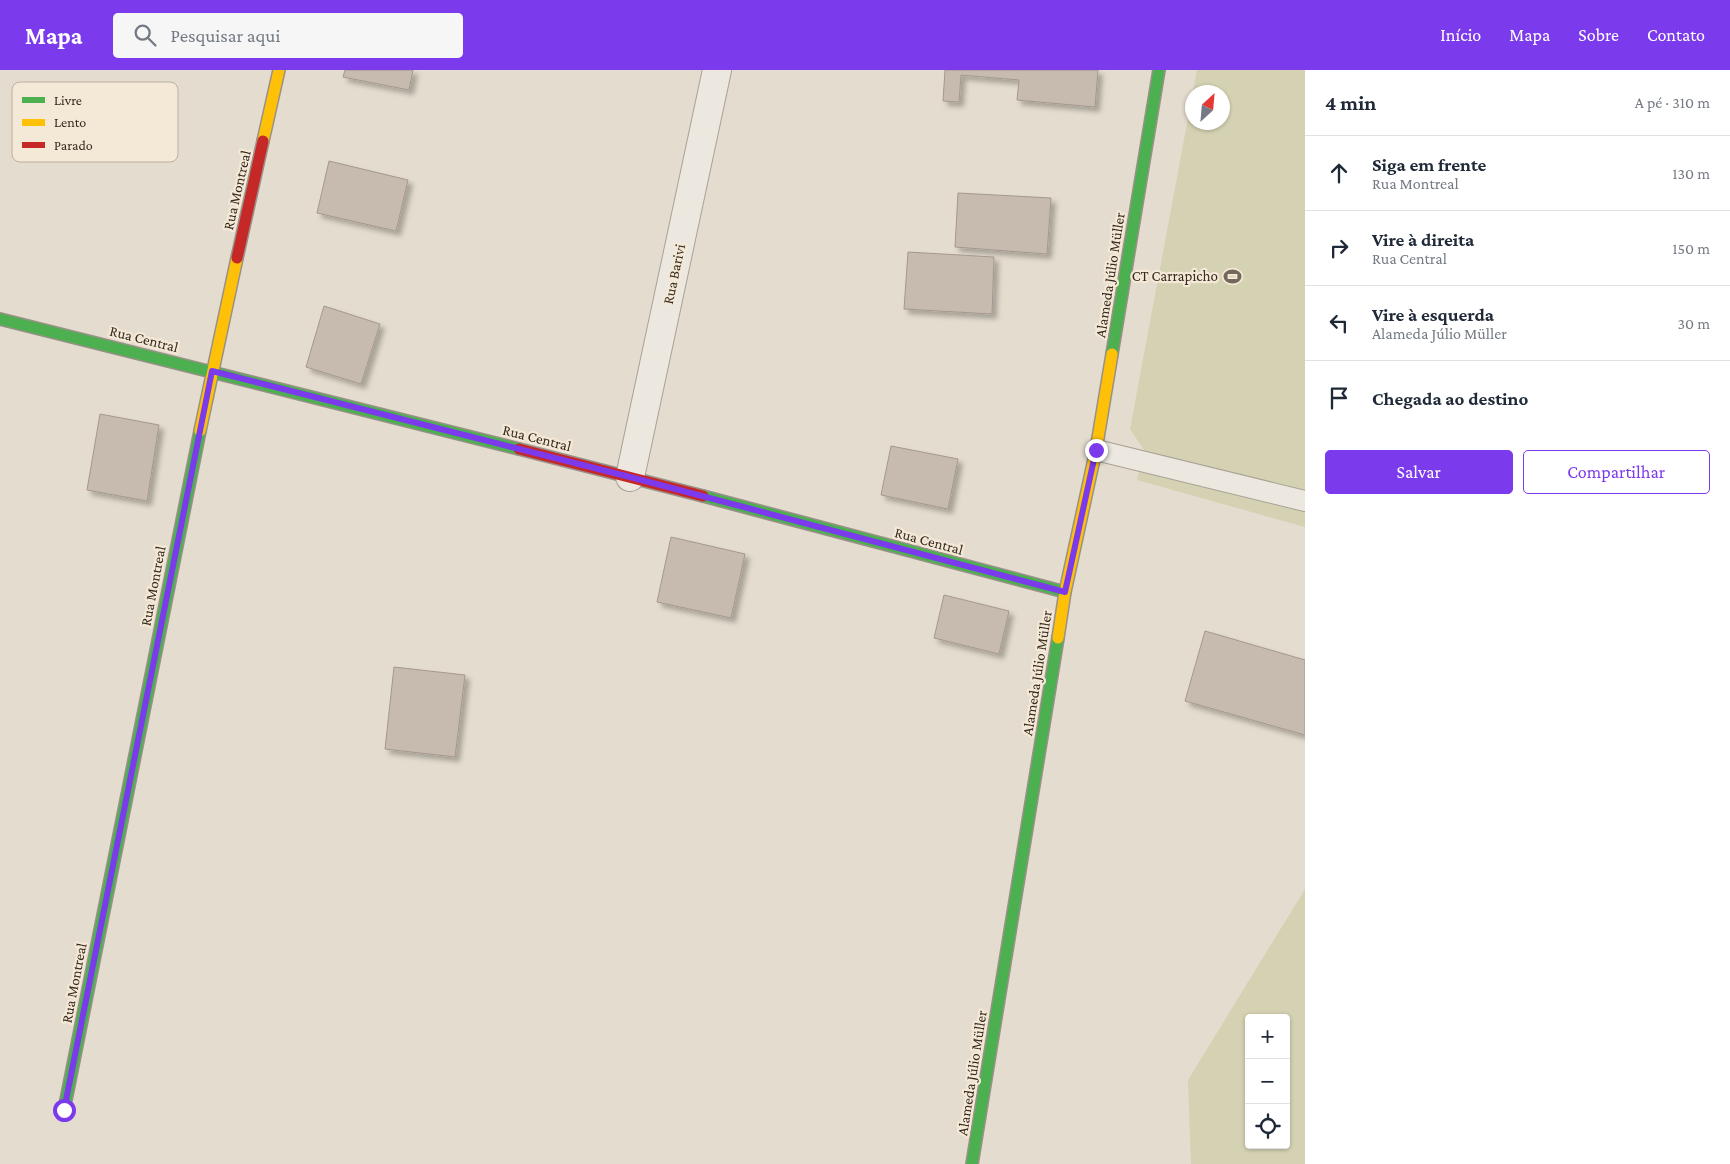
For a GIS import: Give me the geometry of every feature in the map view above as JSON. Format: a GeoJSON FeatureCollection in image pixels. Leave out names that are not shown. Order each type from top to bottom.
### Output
{"type":"FeatureCollection","features":[{"type":"Feature","properties":{"kind":"street","name":"Rua Montreal"},"geometry":{"type":"LineString","coordinates":[[64,1110],[212,371],[279,70]]}},
{"type":"Feature","properties":{"kind":"street","name":"Rua Barivi"},"geometry":{"type":"LineString","coordinates":[[630,477],[717,70]]}},
{"type":"Feature","properties":{"kind":"street","name":"Alameda Júlio Müller"},"geometry":{"type":"LineString","coordinates":[[972,1164],[1065,592],[1096,450],[1159,70]]}},
{"type":"Feature","properties":{"kind":"street","name":"Rua Central"},"geometry":{"type":"LineString","coordinates":[[0,319],[630,477],[1065,592]]}},
{"type":"Feature","properties":{"kind":"lane"},"geometry":{"type":"LineString","coordinates":[[1096,450],[1305,501]]}},
{"type":"Feature","properties":{"kind":"shaded area","name":"CT Carrapicho"},"geometry":{"type":"Polygon","coordinates":[[[1197,70],[1305,70],[1305,527],[1137,480],[1144,450],[1130,429],[1186,130],[1230,130],[1230,85],[1194,85],[1197,70]]]}},
{"type":"Feature","properties":{"kind":"shaded area"},"geometry":{"type":"Polygon","coordinates":[[[1305,889],[1305,1164],[1191,1164],[1188,1080],[1305,889]]]}},
{"type":"Feature","properties":{"kind":"building"},"geometry":{"type":"Polygon","coordinates":[[[345,70],[413,70],[409,90],[343,77],[345,70]]]}},
{"type":"Feature","properties":{"kind":"building"},"geometry":{"type":"Polygon","coordinates":[[[945,70],[1098,70],[1095,107],[1017,100],[1019,80],[961,75],[959,102],[943,101],[945,70]]]}},
{"type":"Feature","properties":{"kind":"building"},"geometry":{"type":"Polygon","coordinates":[[[329,161],[408,180],[396,231],[317,213],[329,161]]]}},
{"type":"Feature","properties":{"kind":"building"},"geometry":{"type":"Polygon","coordinates":[[[958,193],[1051,198],[1047,254],[955,247],[958,193]]]}},
{"type":"Feature","properties":{"kind":"building"},"geometry":{"type":"Polygon","coordinates":[[[908,252],[994,257],[992,314],[904,309],[908,252]]]}},
{"type":"Feature","properties":{"kind":"building"},"geometry":{"type":"Polygon","coordinates":[[[324,306],[380,324],[361,384],[306,367],[324,306]]]}},
{"type":"Feature","properties":{"kind":"building"},"geometry":{"type":"Polygon","coordinates":[[[100,414],[159,425],[147,501],[87,490],[100,414]]]}},
{"type":"Feature","properties":{"kind":"building"},"geometry":{"type":"Polygon","coordinates":[[[891,446],[958,459],[948,509],[881,495],[891,446]]]}},
{"type":"Feature","properties":{"kind":"building"},"geometry":{"type":"Polygon","coordinates":[[[671,537],[745,554],[731,618],[657,602],[671,537]]]}},
{"type":"Feature","properties":{"kind":"building"},"geometry":{"type":"Polygon","coordinates":[[[944,595],[1009,611],[999,654],[934,638],[944,595]]]}},
{"type":"Feature","properties":{"kind":"building"},"geometry":{"type":"Polygon","coordinates":[[[1205,631],[1305,660],[1305,735],[1185,701],[1205,631]]]}},
{"type":"Feature","properties":{"kind":"building"},"geometry":{"type":"Polygon","coordinates":[[[394,667],[465,675],[455,757],[385,749],[394,667]]]}},
{"type":"Feature","properties":{"kind":"traffic: fast"},"geometry":{"type":"LineString","coordinates":[[1112,354],[1159,70]]}},
{"type":"Feature","properties":{"kind":"traffic: fast"},"geometry":{"type":"LineString","coordinates":[[0,319],[519,449]]}},
{"type":"Feature","properties":{"kind":"traffic: fast"},"geometry":{"type":"LineString","coordinates":[[64,1110],[200,431]]}},
{"type":"Feature","properties":{"kind":"traffic: fast"},"geometry":{"type":"LineString","coordinates":[[703,496],[1065,592]]}},
{"type":"Feature","properties":{"kind":"traffic: fast"},"geometry":{"type":"LineString","coordinates":[[972,1164],[1058,638]]}},
{"type":"Feature","properties":{"kind":"traffic: slow"},"geometry":{"type":"LineString","coordinates":[[263,141],[279,70]]}},
{"type":"Feature","properties":{"kind":"traffic: slow"},"geometry":{"type":"LineString","coordinates":[[200,431],[237,258]]}},
{"type":"Feature","properties":{"kind":"traffic: slow"},"geometry":{"type":"LineString","coordinates":[[1058,638],[1065,592],[1096,450],[1112,354]]}},
{"type":"Feature","properties":{"kind":"traffic: jam"},"geometry":{"type":"LineString","coordinates":[[237,258],[263,141]]}},
{"type":"Feature","properties":{"kind":"traffic: jam"},"geometry":{"type":"LineString","coordinates":[[519,449],[703,496]]}},
{"type":"Feature","properties":{"kind":"place","name":"CT Carrapicho"},"geometry":{"type":"Point","coordinates":[1232,276]}},
{"type":"Feature","properties":{"kind":"route"},"geometry":{"type":"LineString","coordinates":[[64,1110],[212,371],[630,477],[1065,592],[1096,450]]}}]}
